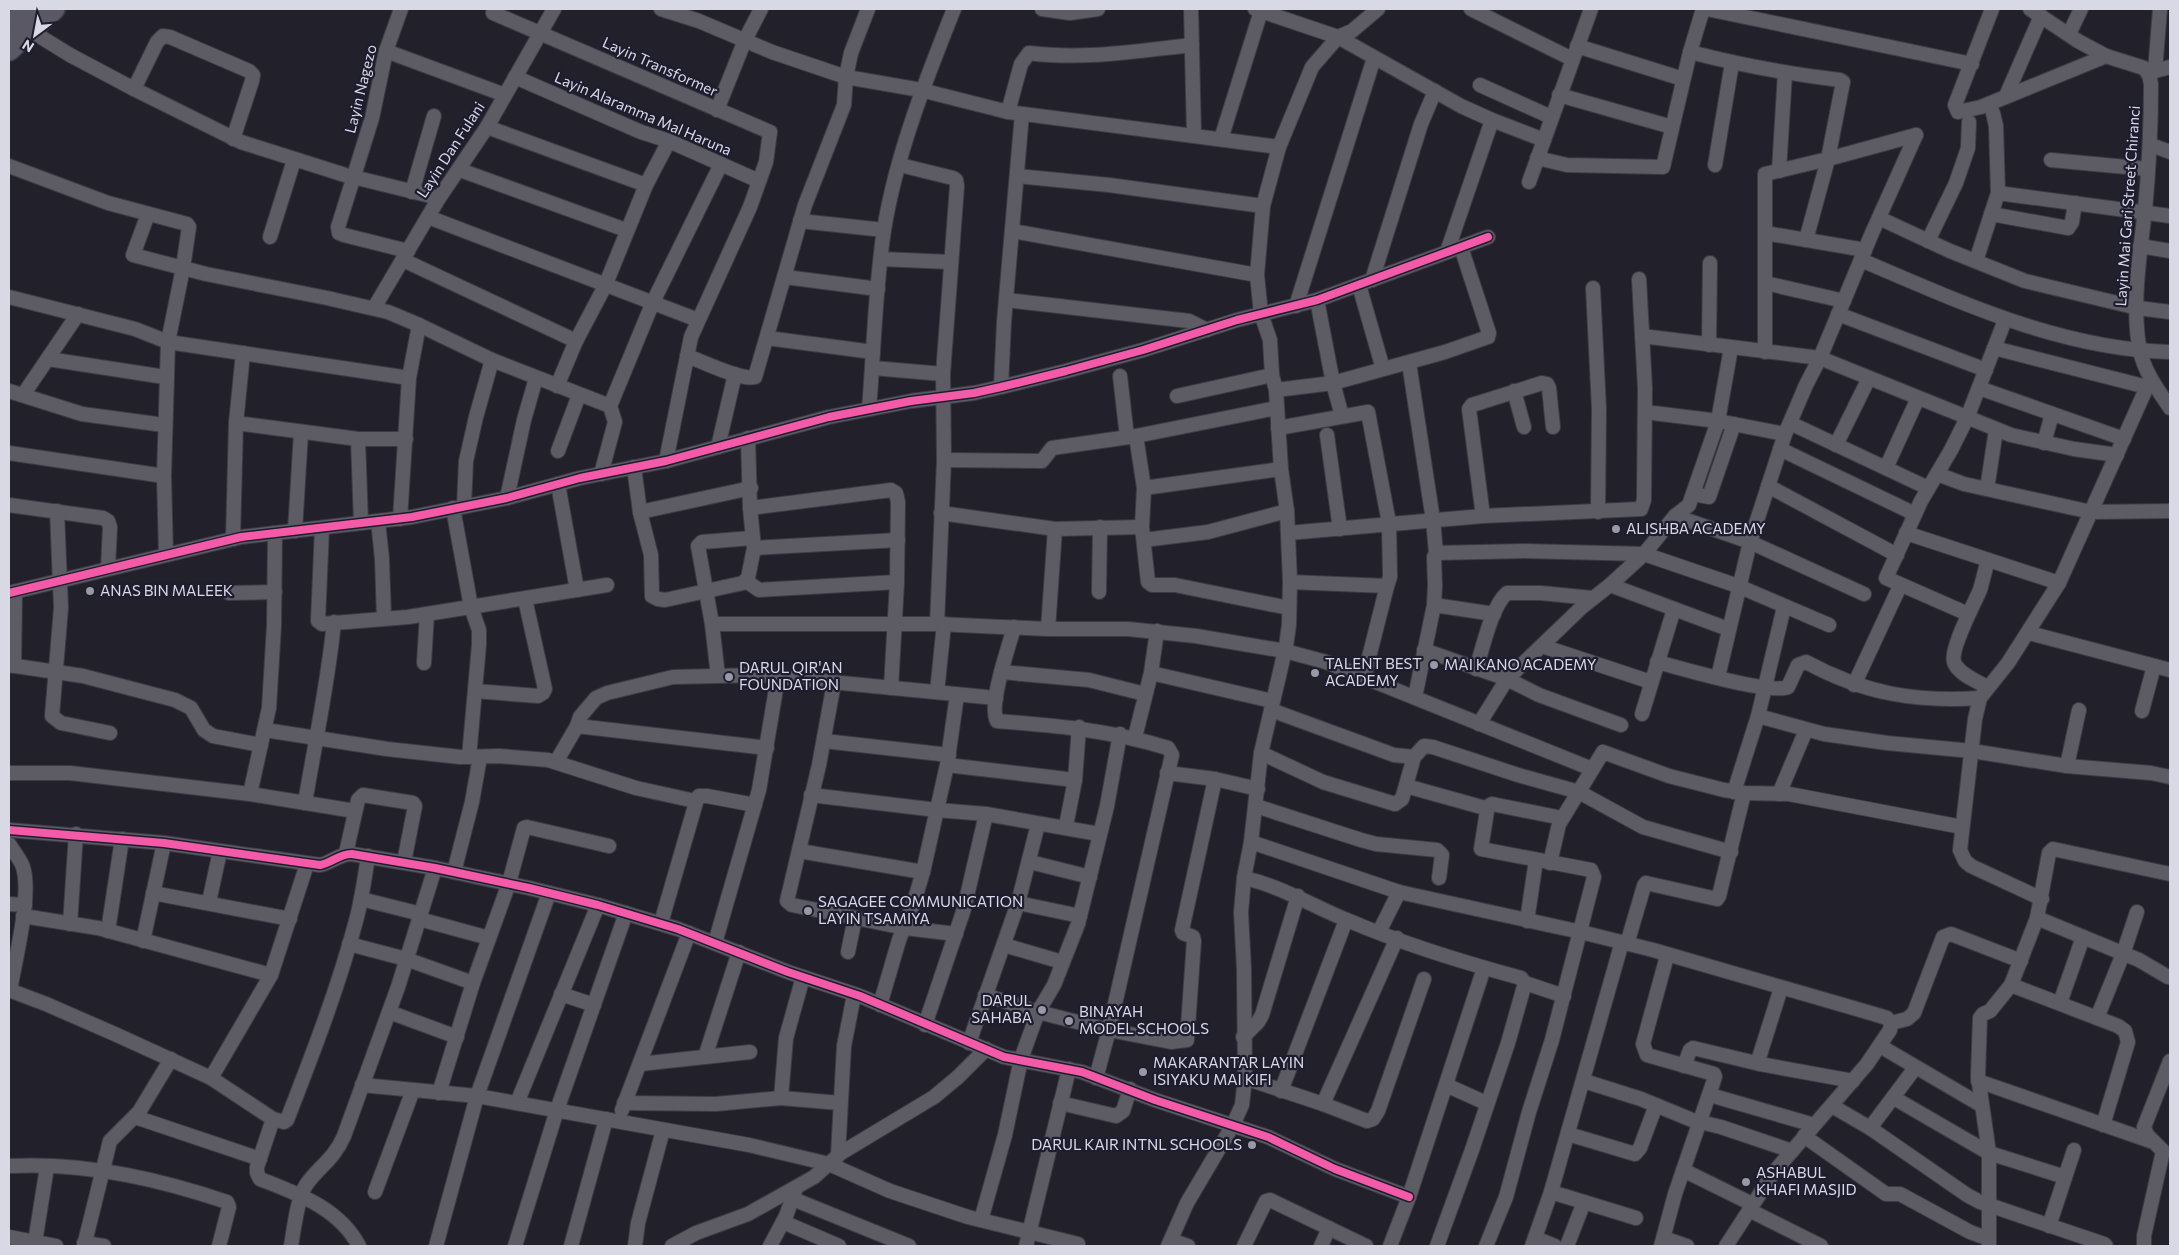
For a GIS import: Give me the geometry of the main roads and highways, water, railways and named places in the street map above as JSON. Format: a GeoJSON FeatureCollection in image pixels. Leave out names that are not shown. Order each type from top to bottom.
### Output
{"type":"FeatureCollection","features":[{"type":"Feature","properties":{"kind":"main road"},"geometry":{"type":"LineString","coordinates":[[9,26],[29,9]]}},
{"type":"Feature","properties":{"kind":"main road"},"geometry":{"type":"LineString","coordinates":[[9,50],[54,9]]}},
{"type":"Feature","properties":{"kind":"place","name":"ALISHBA ACADEMY"},"geometry":{"type":"Point","coordinates":[1616,529]}},
{"type":"Feature","properties":{"kind":"place","name":"ANAS BIN MALEEK"},"geometry":{"type":"Point","coordinates":[90,591]}},
{"type":"Feature","properties":{"kind":"place","name":"MAI KANO ACADEMY"},"geometry":{"type":"Point","coordinates":[1434,665]}},
{"type":"Feature","properties":{"kind":"place","name":"TALENT BEST ACADEMY"},"geometry":{"type":"Point","coordinates":[1315,673]}},
{"type":"Feature","properties":{"kind":"place","name":"DARUL QIR'AN FOUNDATION"},"geometry":{"type":"Point","coordinates":[729,677]}},
{"type":"Feature","properties":{"kind":"place","name":"SAGAGEE COMMUNICATION LAYIN TSAMIYA"},"geometry":{"type":"Point","coordinates":[808,911]}},
{"type":"Feature","properties":{"kind":"place","name":"DARUL SAHABA"},"geometry":{"type":"Point","coordinates":[1042,1010]}},
{"type":"Feature","properties":{"kind":"place","name":"BINAYAH MODEL SCHOOLS"},"geometry":{"type":"Point","coordinates":[1069,1021]}},
{"type":"Feature","properties":{"kind":"place","name":"MAKARANTAR LAYIN ISIYAKU MAI KIFI"},"geometry":{"type":"Point","coordinates":[1143,1072]}},
{"type":"Feature","properties":{"kind":"place","name":"DARUL KAIR INTNL SCHOOLS"},"geometry":{"type":"Point","coordinates":[1252,1145]}},
{"type":"Feature","properties":{"kind":"place","name":"ASHABUL KHAFI MASJID"},"geometry":{"type":"Point","coordinates":[1746,1182]}}]}
